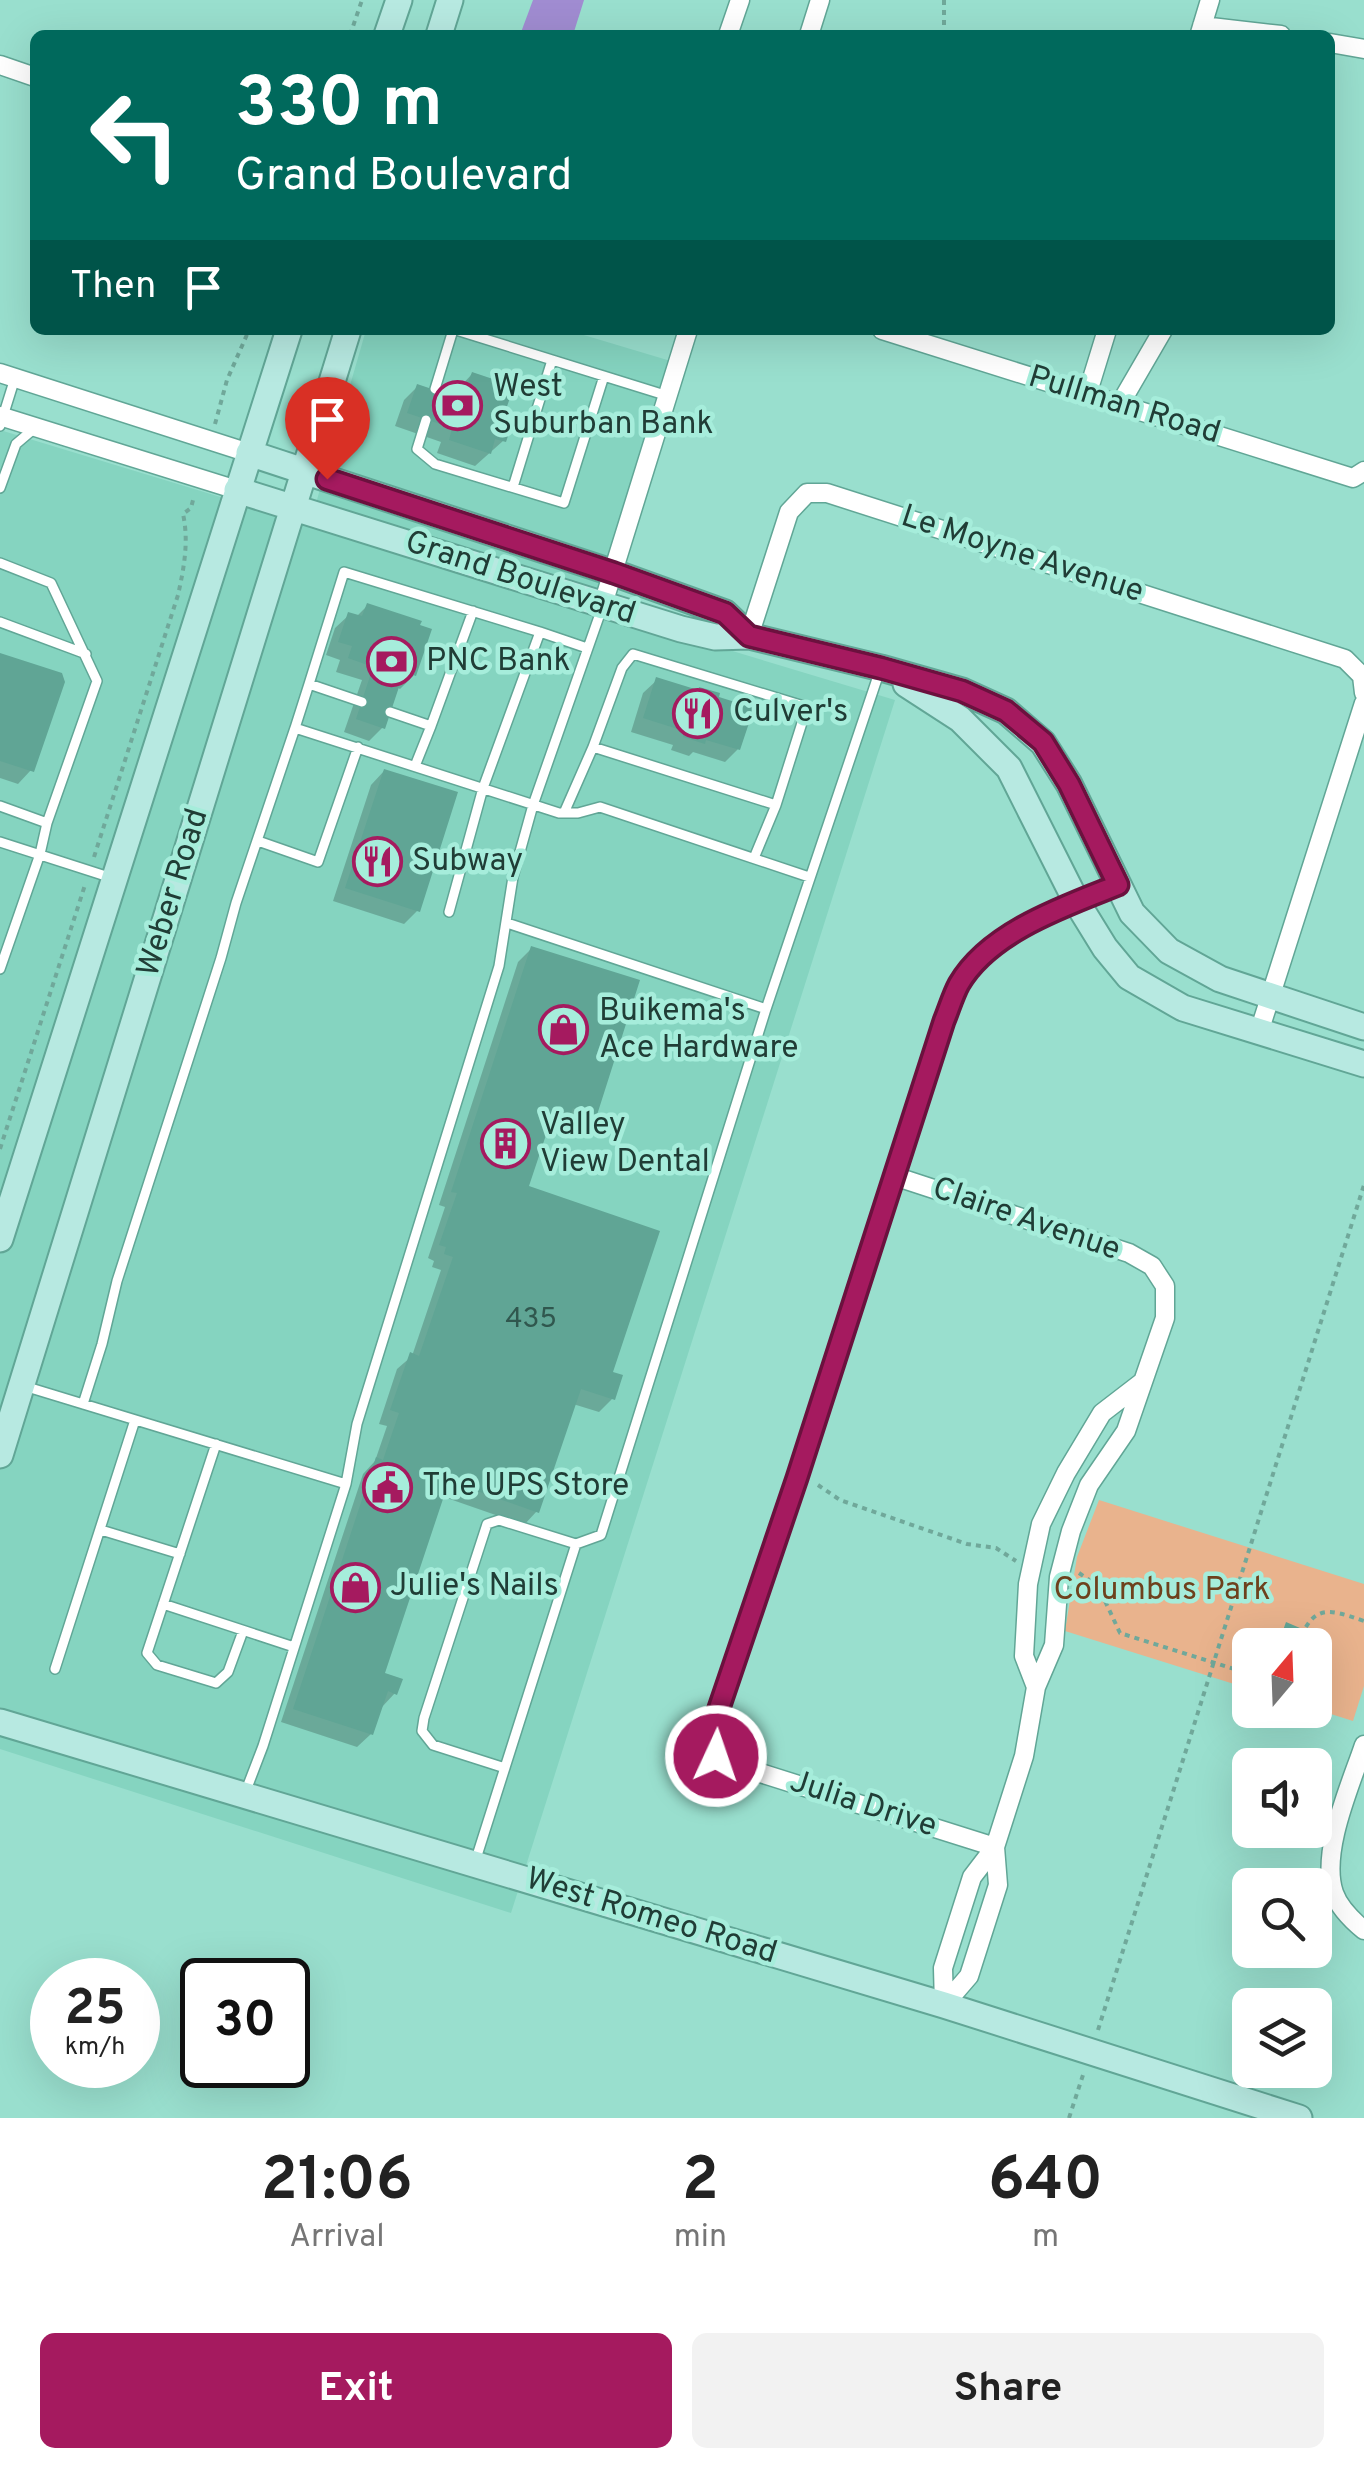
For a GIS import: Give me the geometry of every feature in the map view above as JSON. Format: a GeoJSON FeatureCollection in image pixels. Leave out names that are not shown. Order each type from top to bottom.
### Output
{"type":"FeatureCollection","features":[{"type":"Feature","properties":{"kind":"main road"},"geometry":{"type":"LineString","coordinates":[[389,30],[399,0]]}},
{"type":"Feature","properties":{"kind":"main road"},"geometry":{"type":"LineString","coordinates":[[441,30],[450,0]]}},
{"type":"Feature","properties":{"kind":"main road","name":"Weber Road"},"geometry":{"type":"LineString","coordinates":[[0,1239],[288,335]]}},
{"type":"Feature","properties":{"kind":"main road","name":"Weber Road"},"geometry":{"type":"LineString","coordinates":[[0,1455],[346,335]]}},
{"type":"Feature","properties":{"kind":"main road","name":"Grand Boulevard"},"geometry":{"type":"LineString","coordinates":[[249,453],[725,613],[749,636]]}},
{"type":"Feature","properties":{"kind":"main road","name":"Grand Boulevard"},"geometry":{"type":"LineString","coordinates":[[236,490],[667,625],[715,637],[749,636],[881,668],[962,691],[1006,711],[1043,742],[1069,784],[1132,913],[1169,951],[1220,979],[1364,1027]]}},
{"type":"Feature","properties":{"kind":"main road","name":"Grand Boulevard"},"geometry":{"type":"LineString","coordinates":[[881,668],[960,718],[1009,768],[1076,901],[1104,948],[1129,977],[1183,1008],[1364,1064]]}},
{"type":"Feature","properties":{"kind":"main road","name":"West Romeo Road"},"geometry":{"type":"LineString","coordinates":[[0,1722],[944,2004],[1300,2118]]}},
{"type":"Feature","properties":{"kind":"street"},"geometry":{"type":"LineString","coordinates":[[730,30],[740,0]]}},
{"type":"Feature","properties":{"kind":"street"},"geometry":{"type":"LineString","coordinates":[[810,30],[820,0]]}},
{"type":"Feature","properties":{"kind":"street"},"geometry":{"type":"LineString","coordinates":[[1201,30],[1210,0]]}},
{"type":"Feature","properties":{"kind":"street"},"geometry":{"type":"LineString","coordinates":[[1335,45],[1364,50]]}},
{"type":"Feature","properties":{"kind":"street"},"geometry":{"type":"LineString","coordinates":[[0,65],[30,75]]}},
{"type":"Feature","properties":{"kind":"street"},"geometry":{"type":"LineString","coordinates":[[603,604],[686,335]]}},
{"type":"Feature","properties":{"kind":"street","name":"Pullman Road"},"geometry":{"type":"LineString","coordinates":[[898,335],[1352,478],[1364,471]]}},
{"type":"Feature","properties":{"kind":"street"},"geometry":{"type":"LineString","coordinates":[[1087,395],[1105,335]]}},
{"type":"Feature","properties":{"kind":"street"},"geometry":{"type":"LineString","coordinates":[[1120,404],[1161,335]]}},
{"type":"Feature","properties":{"kind":"street"},"geometry":{"type":"LineString","coordinates":[[8,376],[249,453]]}},
{"type":"Feature","properties":{"kind":"street"},"geometry":{"type":"LineString","coordinates":[[1,419],[236,490]]}},
{"type":"Feature","properties":{"kind":"street","name":"Le Moyne Avenue"},"geometry":{"type":"LineString","coordinates":[[749,636],[789,512],[806,493],[827,493],[1345,659],[1362,676],[1364,693]]}},
{"type":"Feature","properties":{"kind":"street"},"geometry":{"type":"LineString","coordinates":[[1259,1032],[1364,702]]}},
{"type":"Feature","properties":{"kind":"street","name":"Julia Drive"},"geometry":{"type":"LineString","coordinates":[[995,1847],[736,1765],[716,1756],[713,1740],[717,1714],[944,1021],[960,983],[989,948],[1016,931],[1118,885]]}},
{"type":"Feature","properties":{"kind":"street","name":"Claire Avenue"},"geometry":{"type":"LineString","coordinates":[[894,1176],[1129,1253],[1152,1266],[1166,1286],[1166,1318],[1126,1431],[1090,1485],[1071,1531],[1059,1577],[1054,1645],[1036,1687],[1024,1756],[995,1847],[972,1877],[943,1968],[944,2004]]}},
{"type":"Feature","properties":{"kind":"street","name":"Claire Avenue"},"geometry":{"type":"LineString","coordinates":[[1036,1687],[1024,1656],[1028,1584],[1042,1524],[1066,1472],[1102,1413],[1141,1383]]}},
{"type":"Feature","properties":{"kind":"street"},"geometry":{"type":"LineString","coordinates":[[1364,1745],[1336,1830],[1330,1868],[1334,1895],[1364,1930]]}},
{"type":"Feature","properties":{"kind":"street","name":"Claire Avenue"},"geometry":{"type":"LineString","coordinates":[[944,2004],[970,1976],[998,1885],[995,1847]]}},
{"type":"Feature","properties":{"kind":"lane"},"geometry":{"type":"LineString","coordinates":[[435,389],[452,335]]}},
{"type":"Feature","properties":{"kind":"lane"},"geometry":{"type":"LineString","coordinates":[[470,335],[668,396]]}},
{"type":"Feature","properties":{"kind":"lane"},"geometry":{"type":"LineString","coordinates":[[513,487],[552,360]]}},
{"type":"Feature","properties":{"kind":"lane"},"geometry":{"type":"LineString","coordinates":[[1,419],[8,376]]}},
{"type":"Feature","properties":{"kind":"lane"},"geometry":{"type":"LineString","coordinates":[[426,420],[417,449],[435,464],[564,503],[604,376]]}},
{"type":"Feature","properties":{"kind":"lane"},"geometry":{"type":"LineString","coordinates":[[0,488],[16,444],[36,427]]}},
{"type":"Feature","properties":{"kind":"lane"},"geometry":{"type":"LineString","coordinates":[[0,563],[51,583],[97,681],[0,969]]}},
{"type":"Feature","properties":{"kind":"lane"},"geometry":{"type":"LineString","coordinates":[[83,1404],[236,904],[344,572],[588,648]]}},
{"type":"Feature","properties":{"kind":"lane"},"geometry":{"type":"LineString","coordinates":[[244,1796],[346,1484],[357,1424],[499,966],[513,877],[533,805],[603,604]]}},
{"type":"Feature","properties":{"kind":"lane"},"geometry":{"type":"LineString","coordinates":[[415,766],[473,611]]}},
{"type":"Feature","properties":{"kind":"lane"},"geometry":{"type":"LineString","coordinates":[[0,622],[86,654]]}},
{"type":"Feature","properties":{"kind":"lane"},"geometry":{"type":"LineString","coordinates":[[449,912],[483,788],[540,632]]}},
{"type":"Feature","properties":{"kind":"lane"},"geometry":{"type":"LineString","coordinates":[[564,813],[594,747],[622,668],[633,654],[807,707],[776,806],[754,858]]}},
{"type":"Feature","properties":{"kind":"lane"},"geometry":{"type":"LineString","coordinates":[[504,1768],[433,1745],[422,1731],[487,1524],[499,1520],[576,1544],[601,1534],[766,1009],[881,668]]}},
{"type":"Feature","properties":{"kind":"lane"},"geometry":{"type":"LineString","coordinates":[[309,684],[362,702]]}},
{"type":"Feature","properties":{"kind":"lane"},"geometry":{"type":"LineString","coordinates":[[390,712],[431,726]]}},
{"type":"Feature","properties":{"kind":"lane"},"geometry":{"type":"LineString","coordinates":[[295,728],[533,805],[564,813],[600,807],[809,877]]}},
{"type":"Feature","properties":{"kind":"lane"},"geometry":{"type":"LineString","coordinates":[[258,841],[318,862],[358,747]]}},
{"type":"Feature","properties":{"kind":"lane"},"geometry":{"type":"LineString","coordinates":[[594,747],[776,806]]}},
{"type":"Feature","properties":{"kind":"lane"},"geometry":{"type":"LineString","coordinates":[[0,806],[47,823]]}},
{"type":"Feature","properties":{"kind":"lane"},"geometry":{"type":"LineString","coordinates":[[0,842],[115,879]]}},
{"type":"Feature","properties":{"kind":"lane"},"geometry":{"type":"LineString","coordinates":[[507,923],[766,1009]]}},
{"type":"Feature","properties":{"kind":"lane"},"geometry":{"type":"LineString","coordinates":[[22,1386],[346,1484]]}},
{"type":"Feature","properties":{"kind":"lane"},"geometry":{"type":"LineString","coordinates":[[55,1669],[135,1420]]}},
{"type":"Feature","properties":{"kind":"lane"},"geometry":{"type":"LineString","coordinates":[[216,1444],[147,1653],[157,1664],[216,1684],[228,1672],[242,1631]]}},
{"type":"Feature","properties":{"kind":"lane"},"geometry":{"type":"LineString","coordinates":[[101,1530],[180,1554]]}},
{"type":"Feature","properties":{"kind":"lane"},"geometry":{"type":"LineString","coordinates":[[474,1864],[576,1544]]}},
{"type":"Feature","properties":{"kind":"lane"},"geometry":{"type":"LineString","coordinates":[[163,1604],[294,1647]]}},
{"type":"Feature","properties":{"kind":"path"},"geometry":{"type":"LineString","coordinates":[[352,30],[362,0]]}},
{"type":"Feature","properties":{"kind":"path"},"geometry":{"type":"LineString","coordinates":[[944,0],[944,30]]}},
{"type":"Feature","properties":{"kind":"path"},"geometry":{"type":"LineString","coordinates":[[217,416],[227,380],[247,335]]}},
{"type":"Feature","properties":{"kind":"path"},"geometry":{"type":"LineString","coordinates":[[0,1149],[178,595],[185,561],[183,514],[191,508],[194,498]]}},
{"type":"Feature","properties":{"kind":"path"},"geometry":{"type":"LineString","coordinates":[[1100,2023],[1364,1186]]}},
{"type":"Feature","properties":{"kind":"path"},"geometry":{"type":"LineString","coordinates":[[1306,1628],[1312,1616],[1326,1610],[1364,1621]]}},
{"type":"Feature","properties":{"kind":"path"},"geometry":{"type":"LineString","coordinates":[[1070,2118],[1090,2051]]}},
{"type":"Feature","properties":{"kind":"shaded area"},"geometry":{"type":"Polygon","coordinates":[[[533,0],[584,0],[575,30],[522,30],[533,0]]]}},
{"type":"Feature","properties":{"kind":"shaded area"},"geometry":{"type":"Polygon","coordinates":[[[365,335],[584,335],[674,362],[593,609],[895,700],[511,1913],[0,1749],[0,430],[310,524],[365,335]]]}},
{"type":"Feature","properties":{"kind":"green space","name":"Columbus Park"},"geometry":{"type":"Polygon","coordinates":[[[1099,1500],[1364,1584],[1364,1686],[1353,1721],[1332,1714],[1332,1628],[1232,1628],[1232,1683],[1065,1631],[1077,1557],[1099,1500]]]}},
{"type":"Feature","properties":{"kind":"building","name":"West Suburban Bank"},"geometry":{"type":"Polygon","coordinates":[[[472,372],[514,386],[502,421],[512,424],[506,442],[495,439],[491,454],[449,440],[452,428],[407,413],[417,384],[462,399],[472,372]]]}},
{"type":"Feature","properties":{"kind":"building","name":"PNC Bank"},"geometry":{"type":"Polygon","coordinates":[[[367,603],[422,621],[420,625],[432,629],[416,676],[404,672],[385,729],[356,719],[373,667],[348,658],[352,646],[338,642],[348,612],[362,616],[367,603]]]}},
{"type":"Feature","properties":{"kind":"building"},"geometry":{"type":"Polygon","coordinates":[[[0,653],[62,673],[65,682],[34,772],[0,761],[0,653]]]}},
{"type":"Feature","properties":{"kind":"building","name":"Culver's"},"geometry":{"type":"Polygon","coordinates":[[[656,677],[720,693],[719,697],[754,708],[740,750],[683,737],[684,731],[643,718],[656,677]]]}},
{"type":"Feature","properties":{"kind":"building"},"geometry":{"type":"Polygon","coordinates":[[[384,769],[458,792],[420,912],[345,888],[384,769]]]}},
{"type":"Feature","properties":{"kind":"building"},"geometry":{"type":"Polygon","coordinates":[[[531,946],[640,980],[597,1115],[573,1108],[571,1114],[555,1108],[529,1186],[660,1231],[613,1372],[623,1375],[615,1400],[581,1389],[539,1513],[449,1481],[385,1673],[403,1679],[397,1695],[388,1691],[373,1735],[293,1709],[376,1457],[383,1460],[399,1413],[390,1410],[410,1352],[419,1356],[453,1257],[444,1254],[446,1247],[439,1245],[457,1193],[451,1192],[531,946]]]}},
{"type":"Feature","properties":{"kind":"place","name":"West Suburban Bank"},"geometry":{"type":"Point","coordinates":[458,406]}},
{"type":"Feature","properties":{"kind":"place","name":"PNC Bank"},"geometry":{"type":"Point","coordinates":[391,662]}},
{"type":"Feature","properties":{"kind":"place","name":"Culver's"},"geometry":{"type":"Point","coordinates":[698,713]}},
{"type":"Feature","properties":{"kind":"place","name":"Subway"},"geometry":{"type":"Point","coordinates":[377,862]}},
{"type":"Feature","properties":{"kind":"place","name":"Buikema's Ace Hardware"},"geometry":{"type":"Point","coordinates":[564,1030]}},
{"type":"Feature","properties":{"kind":"place","name":"Valley View Dental"},"geometry":{"type":"Point","coordinates":[505,1144]}},
{"type":"Feature","properties":{"kind":"place","name":"The UPS Store"},"geometry":{"type":"Point","coordinates":[387,1487]}},
{"type":"Feature","properties":{"kind":"place","name":"Julie's Nails"},"geometry":{"type":"Point","coordinates":[355,1587]}},
{"type":"Feature","properties":{"kind":"route"},"geometry":{"type":"LineString","coordinates":[[327,479],[725,613],[749,636],[962,691],[1006,711],[1043,742],[1069,784],[1118,885],[1016,931],[989,948],[960,983],[944,1021],[717,1714],[713,1740],[716,1756]]}}]}
